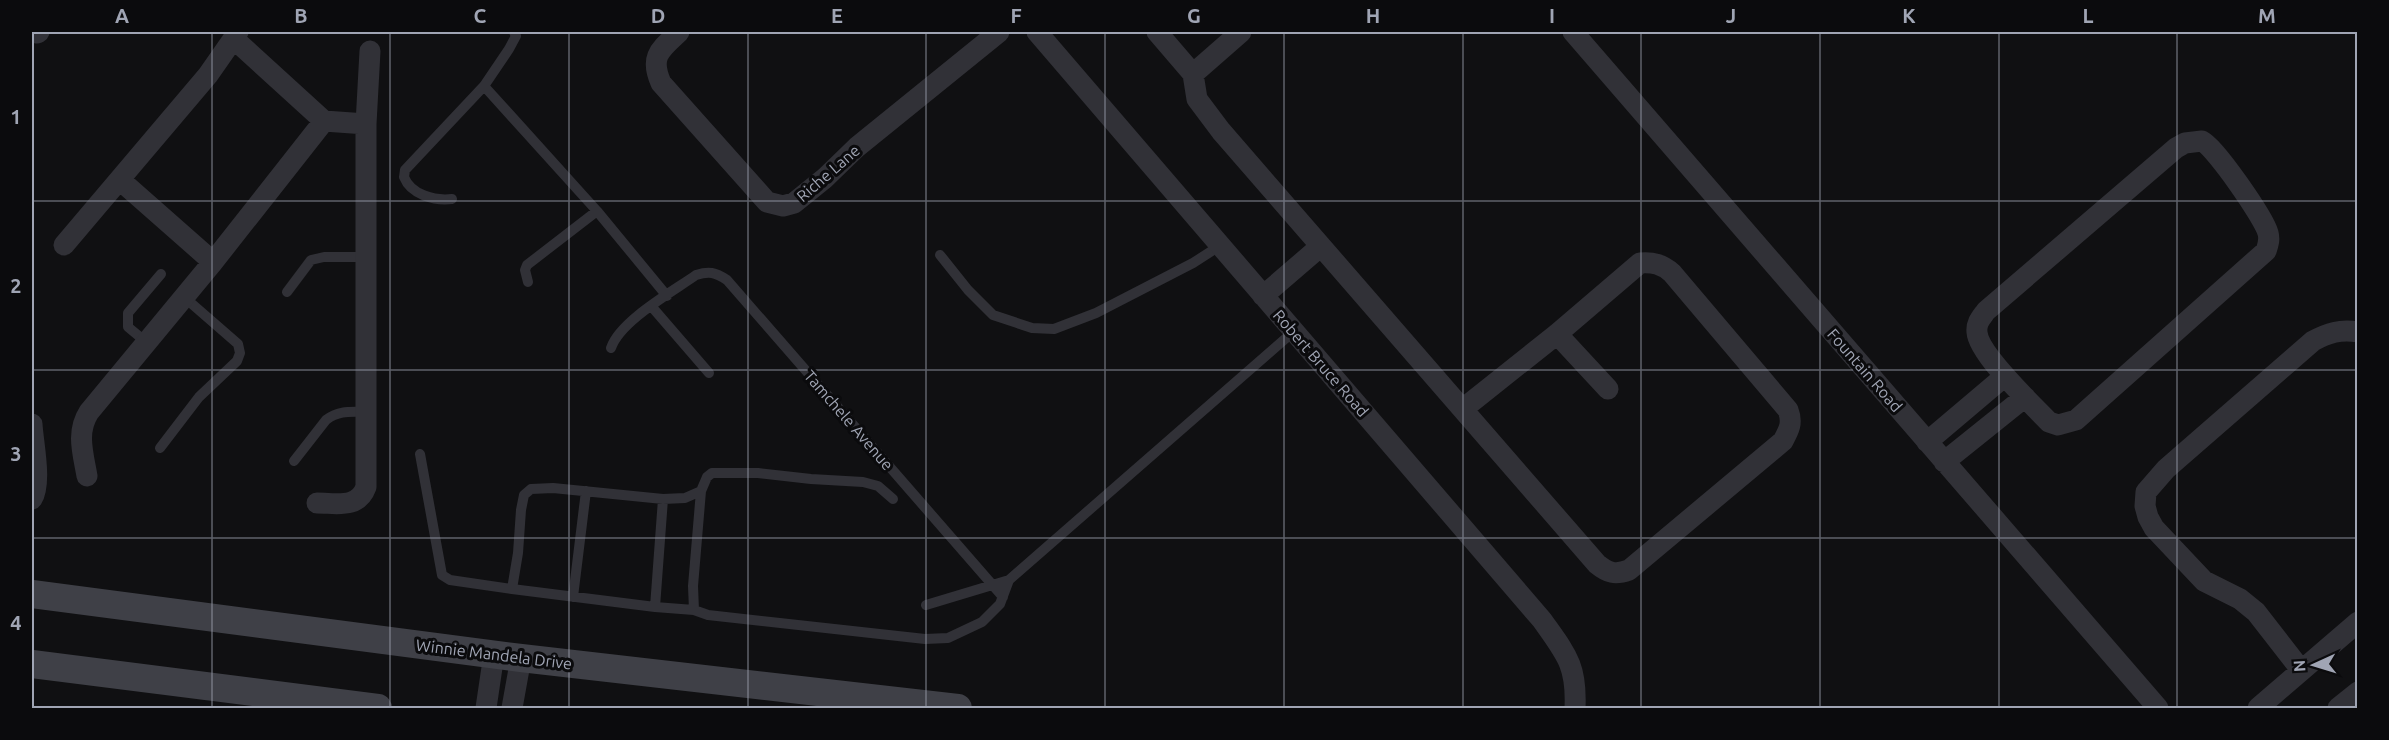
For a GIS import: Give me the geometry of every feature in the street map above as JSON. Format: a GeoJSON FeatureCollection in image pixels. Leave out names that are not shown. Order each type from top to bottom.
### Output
{"type":"FeatureCollection","features":[{"type":"Feature","properties":{"kind":"main road","name":"Winnie Mandela Drive"},"geometry":{"type":"LineString","coordinates":[[32,594],[507,656],[958,708]]}},
{"type":"Feature","properties":{"kind":"main road"},"geometry":{"type":"LineString","coordinates":[[32,664],[378,708]]}},
{"type":"Feature","properties":{"kind":"street","name":"Riche Lane"},"geometry":{"type":"LineString","coordinates":[[679,32],[658,52],[656,63],[661,82],[767,202],[783,206],[794,203],[858,147],[999,32]]}},
{"type":"Feature","properties":{"kind":"street","name":"Robert Bruce Road"},"geometry":{"type":"LineString","coordinates":[[1037,32],[1542,620],[1568,656],[1574,678],[1575,708]]}},
{"type":"Feature","properties":{"kind":"street"},"geometry":{"type":"LineString","coordinates":[[1157,32],[1193,74],[1197,99],[1221,131],[1464,408],[1597,564],[1612,573],[1629,570],[1782,441],[1790,427],[1791,419],[1788,410],[1665,267],[1649,262],[1640,263],[1557,334],[1464,408]]}},
{"type":"Feature","properties":{"kind":"street"},"geometry":{"type":"LineString","coordinates":[[1193,74],[1241,32]]}},
{"type":"Feature","properties":{"kind":"street","name":"Fountain Road"},"geometry":{"type":"LineString","coordinates":[[1573,32],[2158,708]]}},
{"type":"Feature","properties":{"kind":"street"},"geometry":{"type":"LineString","coordinates":[[64,245],[208,75],[236,35],[324,121],[366,124]]}},
{"type":"Feature","properties":{"kind":"street"},"geometry":{"type":"LineString","coordinates":[[317,503],[349,503],[363,497],[366,487],[366,124],[370,51]]}},
{"type":"Feature","properties":{"kind":"street"},"geometry":{"type":"LineString","coordinates":[[87,476],[81,437],[83,421],[324,121]]}},
{"type":"Feature","properties":{"kind":"street"},"geometry":{"type":"LineString","coordinates":[[2202,141],[2208,144],[2266,228],[2269,243],[2266,251],[2076,420],[2058,425],[2049,422],[2005,376],[1982,346],[1978,337],[1978,322],[1986,311],[2176,148],[2202,141]]}},
{"type":"Feature","properties":{"kind":"street"},"geometry":{"type":"LineString","coordinates":[[120,180],[213,262]]}},
{"type":"Feature","properties":{"kind":"street"},"geometry":{"type":"LineString","coordinates":[[1263,296],[1321,246]]}},
{"type":"Feature","properties":{"kind":"street"},"geometry":{"type":"LineString","coordinates":[[2301,670],[2256,612],[2240,599],[2204,581],[2181,560],[2154,528],[2148,517],[2145,506],[2146,492],[2166,469],[2313,342],[2328,333],[2345,330],[2358,332]]}},
{"type":"Feature","properties":{"kind":"street"},"geometry":{"type":"LineString","coordinates":[[1557,334],[1608,389]]}},
{"type":"Feature","properties":{"kind":"street"},"geometry":{"type":"LineString","coordinates":[[1926,442],[2005,376]]}},
{"type":"Feature","properties":{"kind":"street"},"geometry":{"type":"LineString","coordinates":[[1944,462],[2025,397]]}},
{"type":"Feature","properties":{"kind":"street"},"geometry":{"type":"LineString","coordinates":[[32,423],[36,493],[32,499]]}},
{"type":"Feature","properties":{"kind":"street"},"geometry":{"type":"LineString","coordinates":[[2258,708],[2358,622]]}},
{"type":"Feature","properties":{"kind":"street"},"geometry":{"type":"LineString","coordinates":[[486,708],[507,656]]}},
{"type":"Feature","properties":{"kind":"street"},"geometry":{"type":"LineString","coordinates":[[507,656],[512,708]]}},
{"type":"Feature","properties":{"kind":"street"},"geometry":{"type":"LineString","coordinates":[[2338,708],[2358,692]]}},
{"type":"Feature","properties":{"kind":"lane"},"geometry":{"type":"LineString","coordinates":[[452,199],[441,201],[425,196],[408,186],[404,174],[484,86],[514,40],[514,32]]}},
{"type":"Feature","properties":{"kind":"lane"},"geometry":{"type":"LineString","coordinates":[[484,86],[597,211],[667,296],[629,321],[614,338],[610,348]]}},
{"type":"Feature","properties":{"kind":"lane"},"geometry":{"type":"LineString","coordinates":[[528,282],[525,270],[527,265],[597,211]]}},
{"type":"Feature","properties":{"kind":"lane"},"geometry":{"type":"LineString","coordinates":[[940,255],[968,290],[993,315],[1032,328],[1054,329],[1096,313],[1193,263],[1221,245]]}},
{"type":"Feature","properties":{"kind":"lane"},"geometry":{"type":"LineString","coordinates":[[287,292],[311,260],[324,257],[366,257]]}},
{"type":"Feature","properties":{"kind":"lane","name":"Tamchele Avenue"},"geometry":{"type":"LineString","coordinates":[[667,296],[696,275],[706,272],[716,273],[727,280],[1003,597]]}},
{"type":"Feature","properties":{"kind":"lane"},"geometry":{"type":"LineString","coordinates":[[146,342],[128,327],[128,313],[161,274]]}},
{"type":"Feature","properties":{"kind":"lane"},"geometry":{"type":"LineString","coordinates":[[160,447],[199,397],[237,361],[240,353],[238,344],[184,297]]}},
{"type":"Feature","properties":{"kind":"lane"},"geometry":{"type":"LineString","coordinates":[[652,307],[709,373]]}},
{"type":"Feature","properties":{"kind":"lane"},"geometry":{"type":"LineString","coordinates":[[926,606],[1009,580],[1293,332]]}},
{"type":"Feature","properties":{"kind":"lane"},"geometry":{"type":"LineString","coordinates":[[294,461],[326,420],[333,415],[339,412],[366,412]]}},
{"type":"Feature","properties":{"kind":"lane"},"geometry":{"type":"LineString","coordinates":[[420,454],[442,575],[450,580],[573,597],[694,610],[708,615],[925,639],[948,638],[972,628],[1000,604],[1009,580]]}},
{"type":"Feature","properties":{"kind":"lane"},"geometry":{"type":"LineString","coordinates":[[694,610],[693,586],[701,491],[704,482],[712,473],[758,472],[811,479],[863,482],[878,486],[893,499]]}},
{"type":"Feature","properties":{"kind":"lane"},"geometry":{"type":"LineString","coordinates":[[512,589],[524,495],[531,489],[586,491],[663,499],[685,498],[701,491]]}},
{"type":"Feature","properties":{"kind":"lane"},"geometry":{"type":"LineString","coordinates":[[573,597],[586,491]]}},
{"type":"Feature","properties":{"kind":"lane"},"geometry":{"type":"LineString","coordinates":[[655,607],[663,499]]}}]}
